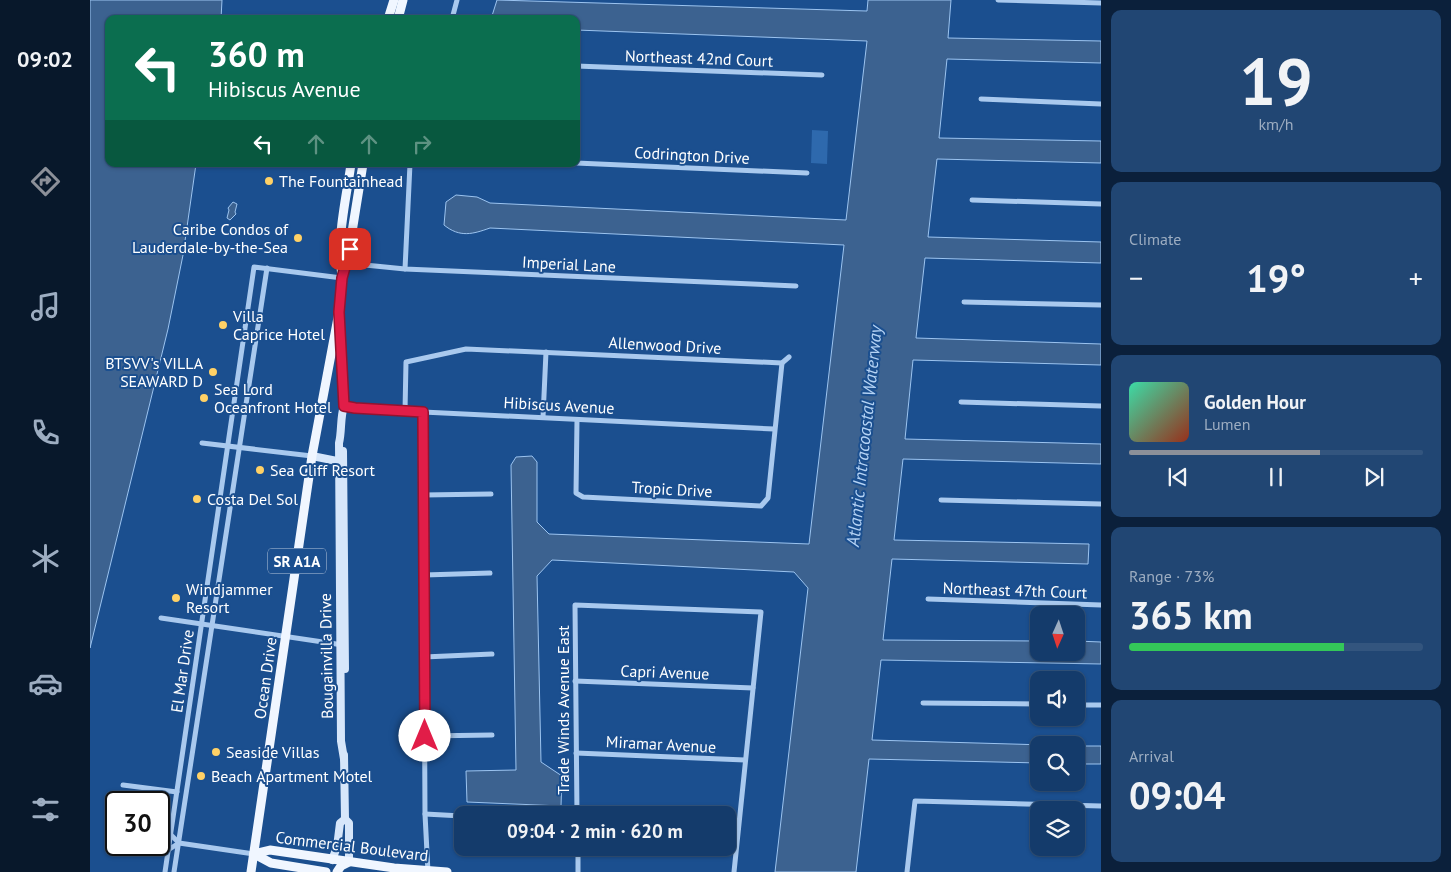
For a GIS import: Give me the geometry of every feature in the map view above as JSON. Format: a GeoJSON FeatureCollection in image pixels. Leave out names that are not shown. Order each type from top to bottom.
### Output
{"type":"FeatureCollection","features":[{"type":"Feature","properties":{"kind":"main road"},"geometry":{"type":"LineString","coordinates":[[389,15],[394,0]]}},
{"type":"Feature","properties":{"kind":"main road"},"geometry":{"type":"LineString","coordinates":[[399,15],[404,0]]}},
{"type":"Feature","properties":{"kind":"main road","name":"SR A1A"},"geometry":{"type":"LineString","coordinates":[[344,263],[343,225],[351,167]]}},
{"type":"Feature","properties":{"kind":"main road","name":"SR A1A"},"geometry":{"type":"LineString","coordinates":[[339,312],[344,263],[362,167]]}},
{"type":"Feature","properties":{"kind":"main road","name":"Ocean Drive"},"geometry":{"type":"LineString","coordinates":[[252,872],[312,456],[339,312]]}},
{"type":"Feature","properties":{"kind":"main road","name":"Commercial Boulevard"},"geometry":{"type":"LineString","coordinates":[[254,854],[270,850],[394,868],[448,872]]}},
{"type":"Feature","properties":{"kind":"main road","name":"Commercial Boulevard"},"geometry":{"type":"LineString","coordinates":[[254,854],[271,863],[326,872]]}},
{"type":"Feature","properties":{"kind":"main road"},"geometry":{"type":"LineString","coordinates":[[337,872],[341,866],[349,862]]}},
{"type":"Feature","properties":{"kind":"street"},"geometry":{"type":"LineString","coordinates":[[453,15],[458,0]]}},
{"type":"Feature","properties":{"kind":"street"},"geometry":{"type":"LineString","coordinates":[[998,0],[1101,3]]}},
{"type":"Feature","properties":{"kind":"street","name":"Northeast 42nd Court"},"geometry":{"type":"LineString","coordinates":[[580,66],[822,76]]}},
{"type":"Feature","properties":{"kind":"street"},"geometry":{"type":"LineString","coordinates":[[981,100],[1101,104]]}},
{"type":"Feature","properties":{"kind":"street","name":"Codrington Drive"},"geometry":{"type":"LineString","coordinates":[[580,162],[807,173]]}},
{"type":"Feature","properties":{"kind":"street"},"geometry":{"type":"LineString","coordinates":[[405,269],[410,167]]}},
{"type":"Feature","properties":{"kind":"street"},"geometry":{"type":"LineString","coordinates":[[972,200],[1101,204]]}},
{"type":"Feature","properties":{"kind":"street","name":"Imperial Lane"},"geometry":{"type":"LineString","coordinates":[[344,263],[405,269],[796,286]]}},
{"type":"Feature","properties":{"kind":"street","name":"El Mar Drive"},"geometry":{"type":"LineString","coordinates":[[170,839],[254,266],[267,268],[174,872]]}},
{"type":"Feature","properties":{"kind":"street"},"geometry":{"type":"LineString","coordinates":[[267,268],[342,278]]}},
{"type":"Feature","properties":{"kind":"street"},"geometry":{"type":"LineString","coordinates":[[964,302],[1101,305]]}},
{"type":"Feature","properties":{"kind":"street","name":"Bougainvilla Drive"},"geometry":{"type":"LineString","coordinates":[[339,312],[344,406],[339,443],[341,462],[342,645]]}},
{"type":"Feature","properties":{"kind":"street","name":"Allenwood Drive"},"geometry":{"type":"LineString","coordinates":[[405,411],[406,362],[466,349],[782,363]]}},
{"type":"Feature","properties":{"kind":"street"},"geometry":{"type":"LineString","coordinates":[[543,417],[546,352]]}},
{"type":"Feature","properties":{"kind":"street"},"geometry":{"type":"LineString","coordinates":[[774,429],[782,363],[789,357]]}},
{"type":"Feature","properties":{"kind":"street"},"geometry":{"type":"LineString","coordinates":[[961,402],[1101,406]]}},
{"type":"Feature","properties":{"kind":"street","name":"Hibiscus Avenue"},"geometry":{"type":"LineString","coordinates":[[344,406],[423,412],[774,429]]}},
{"type":"Feature","properties":{"kind":"street"},"geometry":{"type":"LineString","coordinates":[[423,412],[425,814],[428,871]]}},
{"type":"Feature","properties":{"kind":"street","name":"Tropic Drive"},"geometry":{"type":"LineString","coordinates":[[577,420],[576,493],[583,497],[761,506],[768,498],[774,429]]}},
{"type":"Feature","properties":{"kind":"street"},"geometry":{"type":"LineString","coordinates":[[202,442],[312,456],[341,462]]}},
{"type":"Feature","properties":{"kind":"street"},"geometry":{"type":"LineString","coordinates":[[324,459],[329,463],[338,478]]}},
{"type":"Feature","properties":{"kind":"street","name":"Bougainvilla Drive"},"geometry":{"type":"LineString","coordinates":[[332,860],[337,847],[340,822],[345,819],[338,478],[341,462]]}},
{"type":"Feature","properties":{"kind":"street"},"geometry":{"type":"LineString","coordinates":[[423,495],[491,494]]}},
{"type":"Feature","properties":{"kind":"street"},"geometry":{"type":"LineString","coordinates":[[941,500],[1101,504]]}},
{"type":"Feature","properties":{"kind":"street"},"geometry":{"type":"LineString","coordinates":[[424,575],[490,573]]}},
{"type":"Feature","properties":{"kind":"street","name":"Northeast 47th Court"},"geometry":{"type":"LineString","coordinates":[[928,599],[1101,604]]}},
{"type":"Feature","properties":{"kind":"street","name":"Trade Winds Avenue East"},"geometry":{"type":"LineString","coordinates":[[577,806],[575,605],[761,612],[753,688]]}},
{"type":"Feature","properties":{"kind":"street"},"geometry":{"type":"LineString","coordinates":[[160,618],[342,645]]}},
{"type":"Feature","properties":{"kind":"street"},"geometry":{"type":"LineString","coordinates":[[424,657],[492,654]]}},
{"type":"Feature","properties":{"kind":"street","name":"Capri Avenue"},"geometry":{"type":"LineString","coordinates":[[576,681],[753,688]]}},
{"type":"Feature","properties":{"kind":"street"},"geometry":{"type":"LineString","coordinates":[[734,872],[753,688]]}},
{"type":"Feature","properties":{"kind":"street"},"geometry":{"type":"LineString","coordinates":[[923,703],[1030,704]]}},
{"type":"Feature","properties":{"kind":"street"},"geometry":{"type":"LineString","coordinates":[[1085,705],[1101,705]]}},
{"type":"Feature","properties":{"kind":"street"},"geometry":{"type":"LineString","coordinates":[[425,736],[492,735]]}},
{"type":"Feature","properties":{"kind":"street","name":"Miramar Avenue"},"geometry":{"type":"LineString","coordinates":[[576,753],[745,760]]}},
{"type":"Feature","properties":{"kind":"street"},"geometry":{"type":"LineString","coordinates":[[123,785],[177,792]]}},
{"type":"Feature","properties":{"kind":"street"},"geometry":{"type":"LineString","coordinates":[[907,872],[915,801],[1101,806]]}},
{"type":"Feature","properties":{"kind":"street"},"geometry":{"type":"LineString","coordinates":[[425,814],[454,816]]}},
{"type":"Feature","properties":{"kind":"street"},"geometry":{"type":"LineString","coordinates":[[345,819],[349,823],[349,862]]}},
{"type":"Feature","properties":{"kind":"street"},"geometry":{"type":"LineString","coordinates":[[170,849],[179,843],[171,834]]}},
{"type":"Feature","properties":{"kind":"street","name":"Commercial Boulevard"},"geometry":{"type":"LineString","coordinates":[[179,843],[254,854]]}},
{"type":"Feature","properties":{"kind":"street","name":"El Mar Drive"},"geometry":{"type":"LineString","coordinates":[[165,872],[167,856]]}},
{"type":"Feature","properties":{"kind":"street"},"geometry":{"type":"LineString","coordinates":[[578,856],[578,872]]}},
{"type":"Feature","properties":{"kind":"shaded area"},"geometry":{"type":"Polygon","coordinates":[[[812,130],[828,131],[827,164],[811,163],[812,130]]]}},
{"type":"Feature","properties":{"kind":"water"},"geometry":{"type":"Polygon","coordinates":[[[90,0],[222,0],[221,15],[105,15],[105,167],[196,167],[183,255],[168,329],[90,648],[90,0]]]}},
{"type":"Feature","properties":{"kind":"water","name":"Atlantic Intracoastal Waterway"},"geometry":{"type":"Polygon","coordinates":[[[497,0],[867,11],[868,0],[951,0],[948,38],[1101,41],[1101,63],[947,59],[939,138],[1101,141],[1101,163],[937,159],[928,237],[1101,242],[1101,263],[925,258],[916,338],[1101,344],[1101,365],[913,360],[905,439],[1101,444],[1101,464],[903,459],[894,540],[1089,544],[1088,564],[892,559],[883,640],[1030,641],[1030,661],[1085,661],[1085,641],[1101,642],[1101,664],[881,660],[872,740],[1030,745],[1030,763],[869,759],[856,872],[775,872],[808,588],[794,572],[552,560],[537,576],[541,762],[562,776],[561,806],[467,802],[466,771],[516,770],[511,465],[516,457],[532,456],[537,462],[537,522],[549,534],[809,544],[844,245],[490,228],[467,234],[456,232],[444,225],[446,202],[456,195],[477,197],[490,203],[846,220],[867,41],[580,30],[580,15],[492,15],[497,0]]]}},
{"type":"Feature","properties":{"kind":"water"},"geometry":{"type":"Polygon","coordinates":[[[233,202],[237,204],[236,214],[230,220],[227,218],[228,208],[233,202]]]}},
{"type":"Feature","properties":{"kind":"water"},"geometry":{"type":"Polygon","coordinates":[[[1085,746],[1101,746],[1101,764],[1085,764],[1085,746]]]}},
{"type":"Feature","properties":{"kind":"place","name":"The Fountainhead"},"geometry":{"type":"Point","coordinates":[269,181]}},
{"type":"Feature","properties":{"kind":"place","name":"Caribe Condos of Lauderdale-by-the-Sea"},"geometry":{"type":"Point","coordinates":[298,238]}},
{"type":"Feature","properties":{"kind":"place","name":"Villa Caprice Hotel"},"geometry":{"type":"Point","coordinates":[223,325]}},
{"type":"Feature","properties":{"kind":"place","name":"BTSVV's VILLA SEAWARD D"},"geometry":{"type":"Point","coordinates":[213,372]}},
{"type":"Feature","properties":{"kind":"place","name":"Sea Lord Oceanfront Hotel"},"geometry":{"type":"Point","coordinates":[204,398]}},
{"type":"Feature","properties":{"kind":"place","name":"Sea Cliff Resort"},"geometry":{"type":"Point","coordinates":[260,470]}},
{"type":"Feature","properties":{"kind":"place","name":"Costa Del Sol"},"geometry":{"type":"Point","coordinates":[197,499]}},
{"type":"Feature","properties":{"kind":"place","name":"Windjammer Resort"},"geometry":{"type":"Point","coordinates":[176,598]}},
{"type":"Feature","properties":{"kind":"place","name":"Seaside Villas"},"geometry":{"type":"Point","coordinates":[216,752]}},
{"type":"Feature","properties":{"kind":"place","name":"Beach Apartment Motel"},"geometry":{"type":"Point","coordinates":[201,776]}},
{"type":"Feature","properties":{"kind":"route"},"geometry":{"type":"LineString","coordinates":[[350,249],[348,263],[342,278],[339,312],[344,406],[423,412],[425,736]]}}]}
